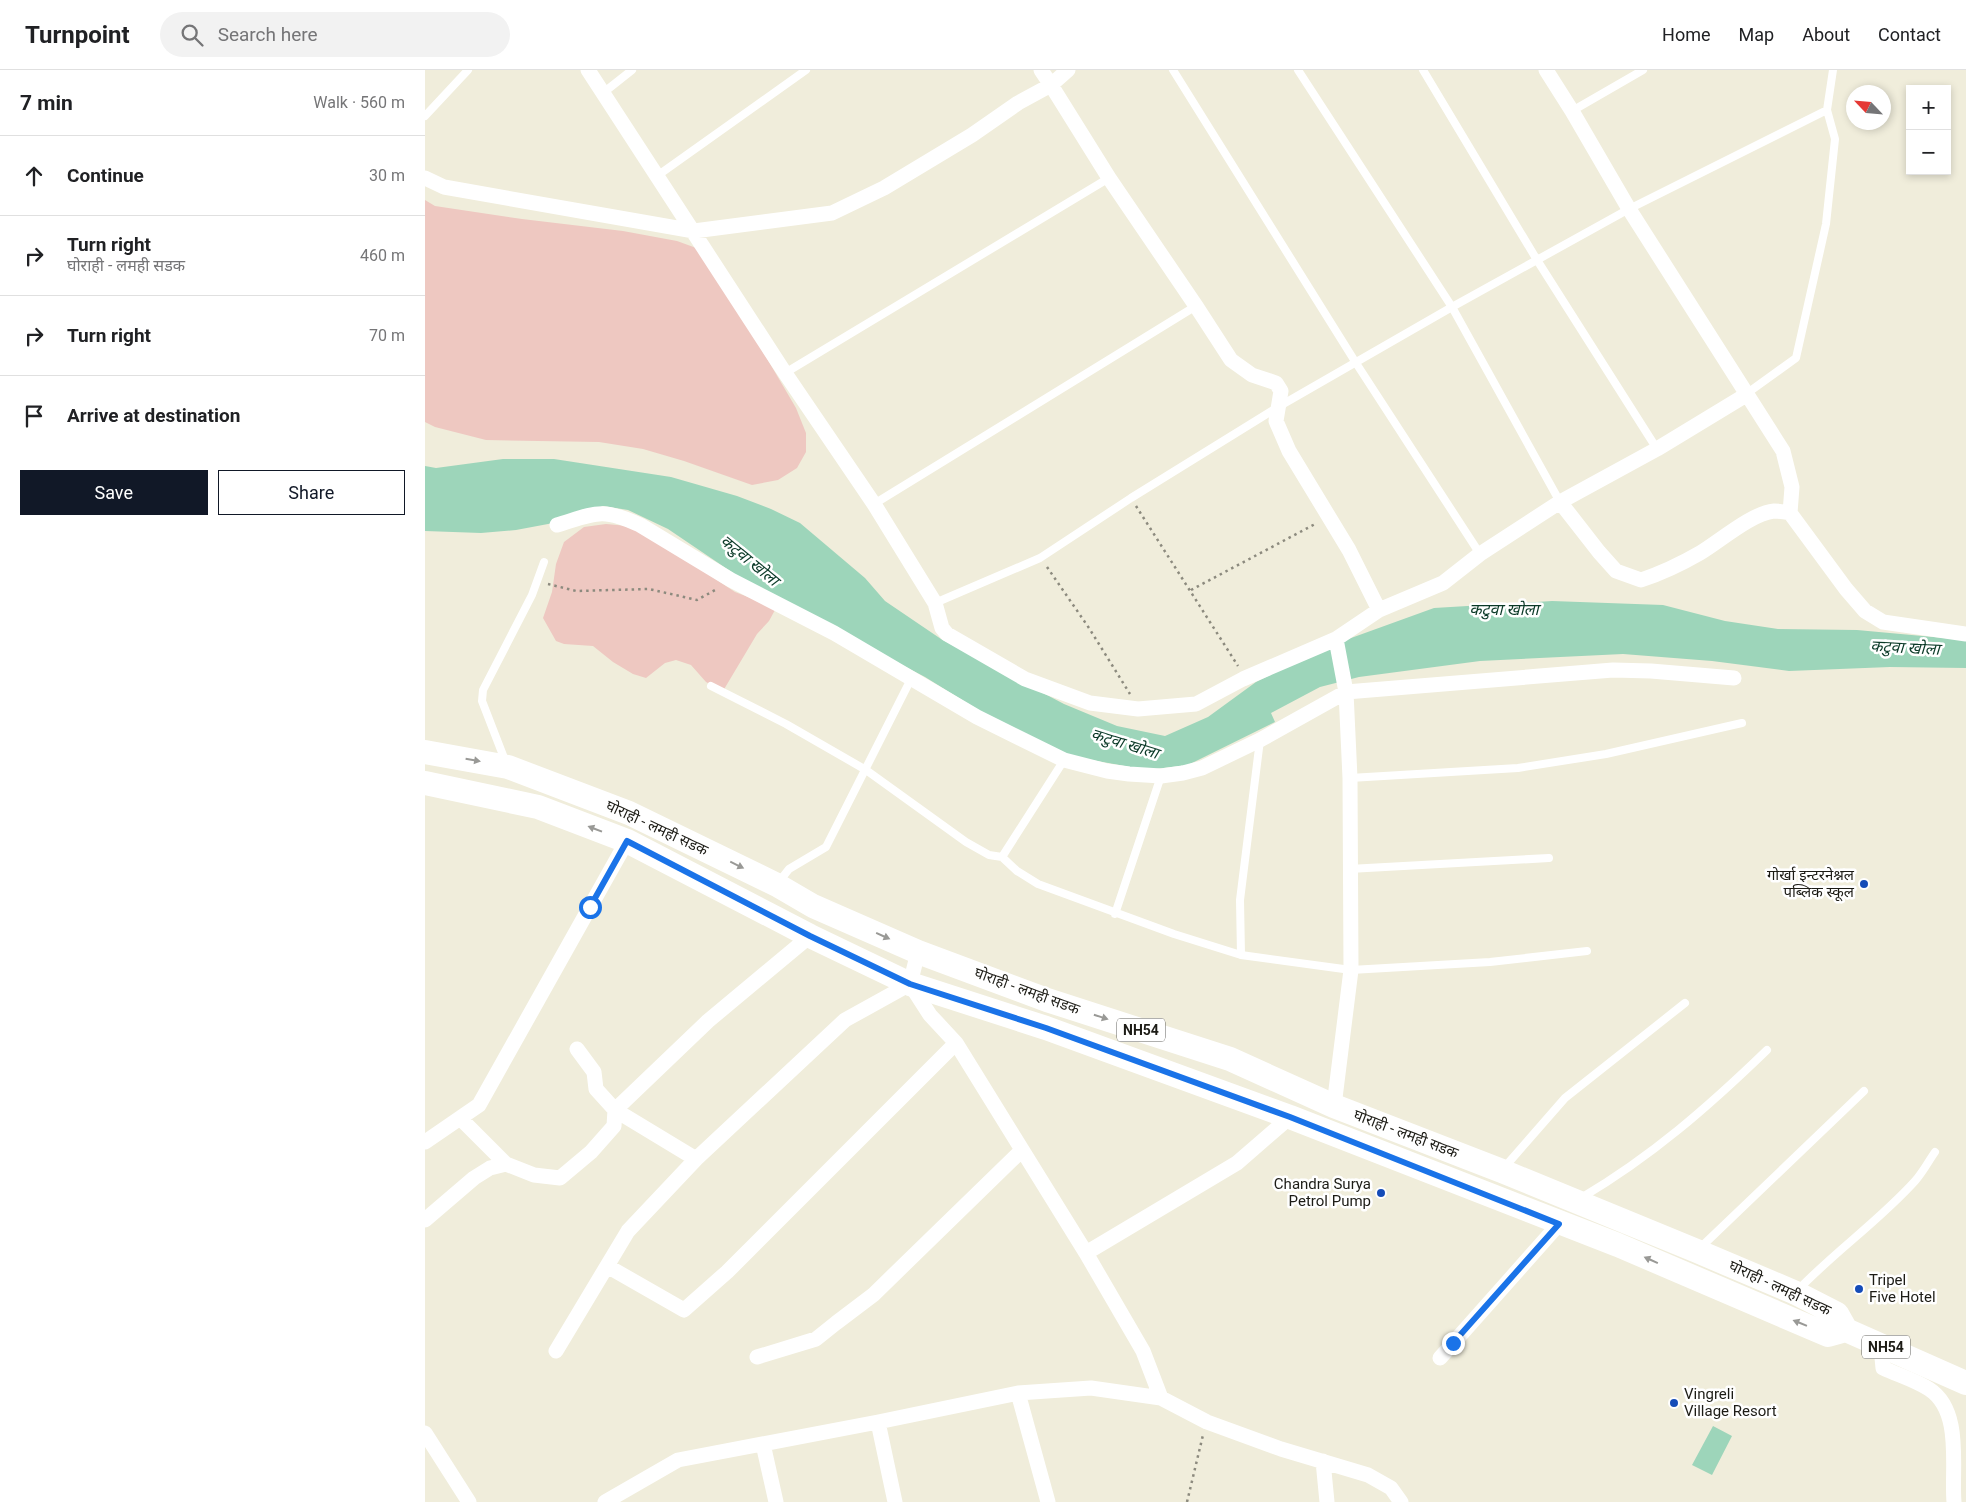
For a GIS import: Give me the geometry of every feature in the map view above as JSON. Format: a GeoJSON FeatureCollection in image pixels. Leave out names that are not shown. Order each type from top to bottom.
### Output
{"type":"FeatureCollection","features":[{"type":"Feature","properties":{"kind":"main road","name":"घोराही - लमही सडक"},"geometry":{"type":"LineString","coordinates":[[425,752],[508,767],[629,813],[777,885],[813,906],[918,952],[1047,1000],[1230,1059],[1334,1106],[1502,1170],[1796,1293],[1837,1314],[1846,1330],[1828,1335],[1617,1245],[1559,1224],[1290,1117],[1046,1028],[910,984],[810,936],[627,841],[538,807],[425,783]]}},
{"type":"Feature","properties":{"kind":"main road","name":"NH54"},"geometry":{"type":"LineString","coordinates":[[1846,1330],[1966,1383]]}},
{"type":"Feature","properties":{"kind":"street"},"geometry":{"type":"LineString","coordinates":[[587,70],[694,231],[785,373],[874,504],[935,603],[942,628],[947,634],[1025,679],[1090,703],[1138,709],[1196,704],[1243,679],[1335,639],[1379,610],[1443,583],[1480,554],[1561,502],[1657,449],[1745,395]]}},
{"type":"Feature","properties":{"kind":"street"},"geometry":{"type":"LineString","coordinates":[[1041,70],[1109,178],[1231,360],[1252,375],[1276,383],[1281,391],[1276,421],[1289,451],[1329,516],[1379,610]]}},
{"type":"Feature","properties":{"kind":"street"},"geometry":{"type":"LineString","coordinates":[[425,178],[444,187],[694,231],[832,213],[884,188],[972,135],[1018,103],[1051,85],[1068,70]]}},
{"type":"Feature","properties":{"kind":"street"},"geometry":{"type":"LineString","coordinates":[[1545,70],[1572,111],[1629,209],[1745,395],[1783,451],[1792,487],[1790,512],[1846,588],[1865,611],[1883,622],[1966,634]]}},
{"type":"Feature","properties":{"kind":"street"},"geometry":{"type":"LineString","coordinates":[[1561,502],[1616,571],[1641,580],[1665,571],[1702,552],[1741,526],[1761,516],[1774,511],[1790,512]]}},
{"type":"Feature","properties":{"kind":"street"},"geometry":{"type":"LineString","coordinates":[[557,525],[596,512],[609,513],[640,524],[731,580],[834,633],[977,717],[1065,760],[1107,771],[1161,776],[1202,768],[1260,740],[1346,692],[1613,670],[1651,671],[1734,678]]}},
{"type":"Feature","properties":{"kind":"street"},"geometry":{"type":"LineString","coordinates":[[1334,1106],[1351,970],[1350,778],[1346,692],[1335,639]]}},
{"type":"Feature","properties":{"kind":"street"},"geometry":{"type":"LineString","coordinates":[[425,1142],[479,1105],[627,841]]}},
{"type":"Feature","properties":{"kind":"street"},"geometry":{"type":"LineString","coordinates":[[461,1119],[506,1164],[534,1175],[560,1178],[591,1152],[614,1126],[615,1110],[708,1021],[810,936]]}},
{"type":"Feature","properties":{"kind":"street"},"geometry":{"type":"LineString","coordinates":[[918,952],[910,984],[930,1015],[957,1042],[1086,1253],[1143,1351],[1161,1398]]}},
{"type":"Feature","properties":{"kind":"street"},"geometry":{"type":"LineString","coordinates":[[556,1351],[628,1231],[696,1159],[845,1020],[910,984]]}},
{"type":"Feature","properties":{"kind":"street"},"geometry":{"type":"LineString","coordinates":[[607,1266],[685,1310],[727,1272],[957,1042]]}},
{"type":"Feature","properties":{"kind":"street"},"geometry":{"type":"LineString","coordinates":[[577,1049],[594,1072],[596,1089],[615,1110],[696,1159]]}},
{"type":"Feature","properties":{"kind":"street"},"geometry":{"type":"LineString","coordinates":[[1086,1253],[1237,1162],[1290,1117]]}},
{"type":"Feature","properties":{"kind":"street"},"geometry":{"type":"LineString","coordinates":[[757,1357],[816,1339],[873,1295],[1022,1150]]}},
{"type":"Feature","properties":{"kind":"street"},"geometry":{"type":"LineString","coordinates":[[425,1220],[474,1178],[489,1168],[506,1164]]}},
{"type":"Feature","properties":{"kind":"street"},"geometry":{"type":"LineString","coordinates":[[1440,1358],[1559,1224]]}},
{"type":"Feature","properties":{"kind":"street"},"geometry":{"type":"LineString","coordinates":[[1887,1348],[1883,1358],[1883,1368],[1929,1389],[1941,1400],[1945,1408],[1952,1425],[1954,1502]]}},
{"type":"Feature","properties":{"kind":"street"},"geometry":{"type":"LineString","coordinates":[[605,1502],[678,1460],[1018,1393],[1091,1388],[1161,1398],[1207,1422],[1281,1449],[1368,1476],[1391,1488],[1401,1502]]}},
{"type":"Feature","properties":{"kind":"street"},"geometry":{"type":"LineString","coordinates":[[1018,1393],[1048,1502]]}},
{"type":"Feature","properties":{"kind":"street"},"geometry":{"type":"LineString","coordinates":[[878,1422],[895,1502]]}},
{"type":"Feature","properties":{"kind":"street"},"geometry":{"type":"LineString","coordinates":[[425,1433],[469,1502]]}},
{"type":"Feature","properties":{"kind":"street"},"geometry":{"type":"LineString","coordinates":[[763,1444],[776,1502]]}},
{"type":"Feature","properties":{"kind":"street"},"geometry":{"type":"LineString","coordinates":[[1323,1461],[1327,1502]]}},
{"type":"Feature","properties":{"kind":"lane"},"geometry":{"type":"LineString","coordinates":[[425,116],[468,70]]}},
{"type":"Feature","properties":{"kind":"lane"},"geometry":{"type":"LineString","coordinates":[[603,93],[632,70]]}},
{"type":"Feature","properties":{"kind":"lane"},"geometry":{"type":"LineString","coordinates":[[657,176],[806,70]]}},
{"type":"Feature","properties":{"kind":"lane"},"geometry":{"type":"LineString","coordinates":[[1173,70],[1356,363],[1480,554]]}},
{"type":"Feature","properties":{"kind":"lane"},"geometry":{"type":"LineString","coordinates":[[1298,70],[1452,307],[1561,502]]}},
{"type":"Feature","properties":{"kind":"lane"},"geometry":{"type":"LineString","coordinates":[[1423,70],[1537,260],[1657,449]]}},
{"type":"Feature","properties":{"kind":"lane"},"geometry":{"type":"LineString","coordinates":[[1572,111],[1643,70]]}},
{"type":"Feature","properties":{"kind":"lane"},"geometry":{"type":"LineString","coordinates":[[1745,395],[1796,358],[1826,224],[1835,139],[1827,110],[1833,70]]}},
{"type":"Feature","properties":{"kind":"lane"},"geometry":{"type":"LineString","coordinates":[[935,603],[1040,558],[1131,498],[1278,407],[1452,307],[1629,209],[1827,110]]}},
{"type":"Feature","properties":{"kind":"lane"},"geometry":{"type":"LineString","coordinates":[[785,373],[1109,178]]}},
{"type":"Feature","properties":{"kind":"lane"},"geometry":{"type":"LineString","coordinates":[[874,504],[1196,306]]}},
{"type":"Feature","properties":{"kind":"lane"},"geometry":{"type":"LineString","coordinates":[[508,767],[482,701],[483,690],[532,595],[544,562]]}},
{"type":"Feature","properties":{"kind":"lane"},"geometry":{"type":"LineString","coordinates":[[777,885],[789,869],[826,847],[911,679]]}},
{"type":"Feature","properties":{"kind":"lane"},"geometry":{"type":"LineString","coordinates":[[711,686],[786,724],[866,770],[973,846],[989,855],[1002,857],[1017,872],[1038,884],[1115,914],[1241,955],[1351,970],[1490,962],[1587,951]]}},
{"type":"Feature","properties":{"kind":"lane"},"geometry":{"type":"LineString","coordinates":[[1350,778],[1518,768],[1606,754],[1742,723]]}},
{"type":"Feature","properties":{"kind":"lane"},"geometry":{"type":"LineString","coordinates":[[1241,955],[1240,900],[1260,740]]}},
{"type":"Feature","properties":{"kind":"lane"},"geometry":{"type":"LineString","coordinates":[[1002,857],[1065,760]]}},
{"type":"Feature","properties":{"kind":"lane"},"geometry":{"type":"LineString","coordinates":[[1115,914],[1161,776]]}},
{"type":"Feature","properties":{"kind":"lane"},"geometry":{"type":"LineString","coordinates":[[1349,869],[1549,858]]}},
{"type":"Feature","properties":{"kind":"lane"},"geometry":{"type":"LineString","coordinates":[[1502,1170],[1565,1098],[1685,1003]]}},
{"type":"Feature","properties":{"kind":"lane"},"geometry":{"type":"LineString","coordinates":[[1576,1201],[1616,1178],[1660,1145],[1710,1105],[1767,1050]]}},
{"type":"Feature","properties":{"kind":"lane"},"geometry":{"type":"LineString","coordinates":[[1697,1251],[1864,1091]]}},
{"type":"Feature","properties":{"kind":"lane"},"geometry":{"type":"LineString","coordinates":[[1796,1293],[1819,1268],[1888,1208],[1917,1179],[1935,1152]]}},
{"type":"Feature","properties":{"kind":"path"},"geometry":{"type":"LineString","coordinates":[[1131,498],[1237,662],[1243,679]]}},
{"type":"Feature","properties":{"kind":"path"},"geometry":{"type":"LineString","coordinates":[[1191,590],[1329,516]]}},
{"type":"Feature","properties":{"kind":"path"},"geometry":{"type":"LineString","coordinates":[[1040,558],[1089,628],[1123,681],[1138,709]]}},
{"type":"Feature","properties":{"kind":"path"},"geometry":{"type":"LineString","coordinates":[[537,582],[576,591],[659,590],[697,600],[731,580]]}},
{"type":"Feature","properties":{"kind":"path"},"geometry":{"type":"LineString","coordinates":[[1187,1502],[1207,1422]]}},
{"type":"Feature","properties":{"kind":"shaded area"},"geometry":{"type":"Polygon","coordinates":[[[425,200],[435,206],[623,231],[677,241],[699,249],[745,321],[796,408],[806,433],[806,452],[797,468],[778,480],[752,485],[643,449],[599,442],[486,440],[435,427],[425,422],[425,200]]]}},
{"type":"Feature","properties":{"kind":"shaded area"},"geometry":{"type":"Polygon","coordinates":[[[606,524],[628,526],[657,540],[735,592],[761,602],[775,610],[769,621],[757,634],[723,691],[706,682],[691,665],[676,660],[665,663],[646,678],[633,674],[613,662],[593,646],[564,644],[556,641],[543,618],[552,592],[556,564],[564,542],[584,527],[606,524]]]}},
{"type":"Feature","properties":{"kind":"water","name":"कटुवा खोला"},"geometry":{"type":"Polygon","coordinates":[[[503,459],[554,459],[671,477],[737,496],[771,509],[800,523],[865,578],[885,601],[941,639],[1064,704],[1117,726],[1165,736],[1208,717],[1256,682],[1329,646],[1434,608],[1552,601],[1663,605],[1725,621],[1778,629],[1857,630],[1966,640],[1966,668],[1890,667],[1789,671],[1712,661],[1623,654],[1480,661],[1359,677],[1320,687],[1271,713],[1275,722],[1188,765],[1147,770],[1075,757],[1009,729],[925,677],[814,619],[736,575],[668,529],[628,510],[603,506],[564,521],[516,530],[481,533],[425,531],[425,466],[436,468],[503,459]]]}},
{"type":"Feature","properties":{"kind":"water"},"geometry":{"type":"Polygon","coordinates":[[[1713,1426],[1732,1436],[1712,1475],[1692,1465],[1713,1426]]]}},
{"type":"Feature","properties":{"kind":"place","name":"गोर्खा इन्टरनेश्नल पब्लिक स्कूल"},"geometry":{"type":"Point","coordinates":[1864,884]}},
{"type":"Feature","properties":{"kind":"place","name":"Chandra Surya Petrol Pump"},"geometry":{"type":"Point","coordinates":[1381,1193]}},
{"type":"Feature","properties":{"kind":"place","name":"Tripel Five Hotel"},"geometry":{"type":"Point","coordinates":[1859,1289]}},
{"type":"Feature","properties":{"kind":"place","name":"Vingreli Village Resort"},"geometry":{"type":"Point","coordinates":[1674,1403]}},
{"type":"Feature","properties":{"kind":"route"},"geometry":{"type":"LineString","coordinates":[[590,907],[627,841],[810,936],[910,984],[1046,1028],[1290,1117],[1559,1224],[1453,1343]]}}]}
